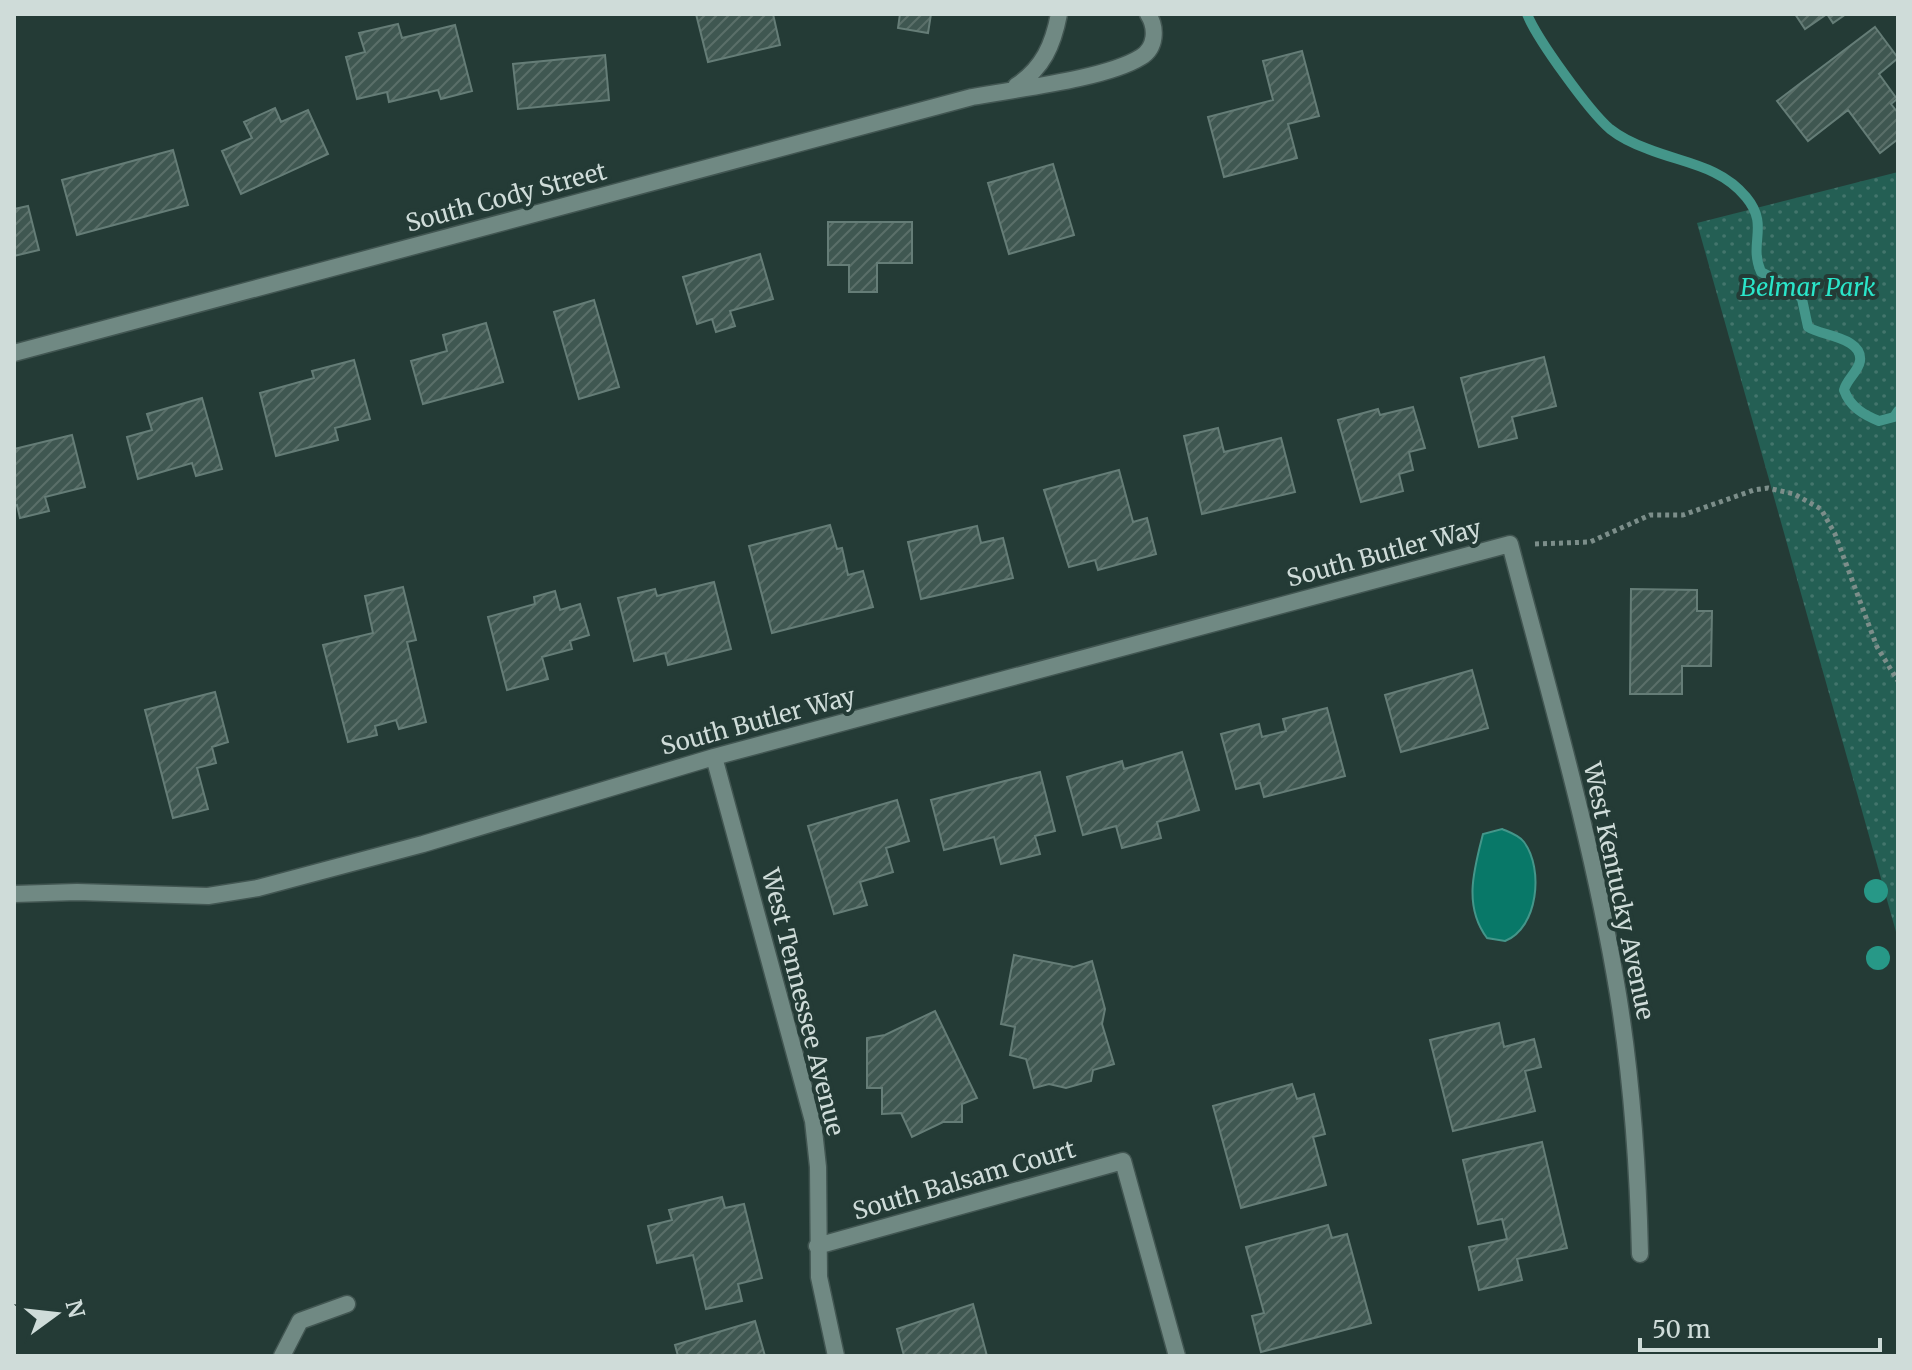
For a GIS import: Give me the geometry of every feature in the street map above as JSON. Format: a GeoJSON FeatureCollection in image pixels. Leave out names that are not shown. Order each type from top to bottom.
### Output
{"type":"FeatureCollection","features":[{"type":"Feature","properties":{"kind":"street","name":"South Cody Street"},"geometry":{"type":"LineString","coordinates":[[1012,89],[1036,73],[1047,53],[1059,14]]}},
{"type":"Feature","properties":{"kind":"street","name":"South Cody Street"},"geometry":{"type":"LineString","coordinates":[[14,353],[1012,89],[1048,84],[1126,64],[1144,56],[1154,41],[1153,22],[1148,14]]}},
{"type":"Feature","properties":{"kind":"street","name":"South Butler Way"},"geometry":{"type":"LineString","coordinates":[[14,894],[77,892],[208,896],[236,893],[423,844],[714,757],[1510,544]]}},
{"type":"Feature","properties":{"kind":"street","name":"West Kentucky Avenue"},"geometry":{"type":"LineString","coordinates":[[1510,544],[1585,831],[1618,992],[1631,1102],[1640,1254]]}},
{"type":"Feature","properties":{"kind":"street","name":"West Tennessee Avenue"},"geometry":{"type":"LineString","coordinates":[[714,757],[813,1121],[818,1167],[817,1246],[822,1292],[836,1356]]}},
{"type":"Feature","properties":{"kind":"street","name":"South Balsam Court"},"geometry":{"type":"LineString","coordinates":[[817,1246],[1123,1161],[1177,1356]]}},
{"type":"Feature","properties":{"kind":"street"},"geometry":{"type":"LineString","coordinates":[[282,1356],[300,1321],[347,1304]]}},
{"type":"Feature","properties":{"kind":"path"},"geometry":{"type":"LineString","coordinates":[[1510,544],[1590,542],[1650,515],[1683,515],[1754,490],[1768,488],[1794,494],[1821,509],[1828,521],[1877,647],[1898,681]]}},
{"type":"Feature","properties":{"kind":"green space","name":"Belmar Park"},"geometry":{"type":"Polygon","coordinates":[[[1898,172],[1898,939],[1697,223],[1898,172]]]}},
{"type":"Feature","properties":{"kind":"shaded area"},"geometry":{"type":"Polygon","coordinates":[[[1502,829],[1524,842],[1534,867],[1535,882],[1531,911],[1525,924],[1505,941],[1487,938],[1475,913],[1473,900],[1474,874],[1483,834],[1502,829]]]}},
{"type":"Feature","properties":{"kind":"building"},"geometry":{"type":"Polygon","coordinates":[[[696,14],[773,14],[780,45],[708,62],[696,14]]]}},
{"type":"Feature","properties":{"kind":"building"},"geometry":{"type":"Polygon","coordinates":[[[900,14],[931,14],[928,33],[898,28],[900,14]]]}},
{"type":"Feature","properties":{"kind":"building"},"geometry":{"type":"Polygon","coordinates":[[[1795,14],[1827,14],[1805,29],[1795,14]]]}},
{"type":"Feature","properties":{"kind":"building"},"geometry":{"type":"Polygon","coordinates":[[[1827,14],[1846,14],[1833,23],[1827,14]]]}},
{"type":"Feature","properties":{"kind":"building"},"geometry":{"type":"Polygon","coordinates":[[[398,24],[402,38],[455,25],[472,91],[441,99],[438,90],[389,102],[387,92],[357,99],[346,57],[365,52],[359,33],[398,24]]]}},
{"type":"Feature","properties":{"kind":"building"},"geometry":{"type":"Polygon","coordinates":[[[1875,27],[1898,58],[1879,74],[1897,99],[1891,104],[1898,113],[1898,139],[1880,153],[1848,110],[1808,141],[1777,101],[1875,27]]]}},
{"type":"Feature","properties":{"kind":"building"},"geometry":{"type":"Polygon","coordinates":[[[1302,51],[1319,116],[1288,124],[1297,158],[1224,177],[1208,117],[1273,100],[1263,61],[1302,51]]]}},
{"type":"Feature","properties":{"kind":"building"},"geometry":{"type":"Polygon","coordinates":[[[605,55],[609,100],[518,109],[513,64],[605,55]]]}},
{"type":"Feature","properties":{"kind":"building"},"geometry":{"type":"Polygon","coordinates":[[[275,108],[281,122],[308,110],[328,154],[241,194],[222,151],[252,138],[244,122],[275,108]]]}},
{"type":"Feature","properties":{"kind":"building"},"geometry":{"type":"Polygon","coordinates":[[[173,150],[188,205],[77,235],[62,180],[173,150]]]}},
{"type":"Feature","properties":{"kind":"building"},"geometry":{"type":"Polygon","coordinates":[[[1053,164],[1074,235],[1009,254],[988,183],[1053,164]]]}},
{"type":"Feature","properties":{"kind":"building"},"geometry":{"type":"Polygon","coordinates":[[[28,206],[39,250],[14,256],[14,209],[28,206]]]}},
{"type":"Feature","properties":{"kind":"building"},"geometry":{"type":"Polygon","coordinates":[[[828,222],[912,222],[912,263],[877,263],[877,292],[849,292],[849,265],[828,265],[828,222]]]}},
{"type":"Feature","properties":{"kind":"building"},"geometry":{"type":"Polygon","coordinates":[[[760,254],[773,299],[730,311],[735,326],[716,332],[712,319],[697,324],[683,277],[760,254]]]}},
{"type":"Feature","properties":{"kind":"building"},"geometry":{"type":"Polygon","coordinates":[[[594,300],[619,387],[579,399],[554,312],[594,300]]]}},
{"type":"Feature","properties":{"kind":"building"},"geometry":{"type":"Polygon","coordinates":[[[486,323],[503,382],[423,404],[411,361],[447,351],[443,335],[486,323]]]}},
{"type":"Feature","properties":{"kind":"building"},"geometry":{"type":"Polygon","coordinates":[[[1544,357],[1556,406],[1512,417],[1517,438],[1479,447],[1461,378],[1544,357]]]}},
{"type":"Feature","properties":{"kind":"building"},"geometry":{"type":"Polygon","coordinates":[[[354,360],[370,419],[335,428],[338,440],[276,456],[260,393],[314,378],[312,371],[354,360]]]}},
{"type":"Feature","properties":{"kind":"building"},"geometry":{"type":"Polygon","coordinates":[[[202,398],[222,469],[196,476],[192,463],[138,479],[127,437],[152,430],[147,414],[202,398]]]}},
{"type":"Feature","properties":{"kind":"building"},"geometry":{"type":"Polygon","coordinates":[[[1413,407],[1425,448],[1409,452],[1413,470],[1399,474],[1403,491],[1361,502],[1338,420],[1378,409],[1380,415],[1413,407]]]}},
{"type":"Feature","properties":{"kind":"building"},"geometry":{"type":"Polygon","coordinates":[[[1218,428],[1224,452],[1281,438],[1295,492],[1202,514],[1184,436],[1218,428]]]}},
{"type":"Feature","properties":{"kind":"building"},"geometry":{"type":"Polygon","coordinates":[[[72,435],[85,487],[45,497],[49,511],[20,518],[17,505],[14,506],[14,449],[72,435]]]}},
{"type":"Feature","properties":{"kind":"building"},"geometry":{"type":"Polygon","coordinates":[[[1119,470],[1133,522],[1147,518],[1156,554],[1098,570],[1095,560],[1069,567],[1044,490],[1119,470]]]}},
{"type":"Feature","properties":{"kind":"building"},"geometry":{"type":"Polygon","coordinates":[[[830,525],[837,549],[842,548],[848,575],[863,571],[873,607],[772,633],[749,546],[830,525]]]}},
{"type":"Feature","properties":{"kind":"building"},"geometry":{"type":"Polygon","coordinates":[[[977,526],[981,543],[1003,538],[1013,578],[921,599],[908,542],[977,526]]]}},
{"type":"Feature","properties":{"kind":"building"},"geometry":{"type":"Polygon","coordinates":[[[714,582],[731,649],[668,665],[665,653],[634,661],[618,598],[655,589],[657,596],[714,582]]]}},
{"type":"Feature","properties":{"kind":"building"},"geometry":{"type":"Polygon","coordinates":[[[403,587],[416,640],[407,642],[426,722],[399,729],[396,720],[375,726],[377,735],[348,742],[323,645],[373,633],[365,596],[403,587]]]}},
{"type":"Feature","properties":{"kind":"building"},"geometry":{"type":"Polygon","coordinates":[[[1631,589],[1697,590],[1697,611],[1712,611],[1711,666],[1682,666],[1682,694],[1630,694],[1631,589]]]}},
{"type":"Feature","properties":{"kind":"building"},"geometry":{"type":"Polygon","coordinates":[[[555,591],[560,610],[580,604],[589,635],[570,641],[572,649],[542,657],[548,679],[507,690],[488,617],[535,604],[534,597],[555,591]]]}},
{"type":"Feature","properties":{"kind":"building"},"geometry":{"type":"Polygon","coordinates":[[[1472,670],[1488,728],[1401,752],[1385,695],[1472,670]]]}},
{"type":"Feature","properties":{"kind":"building"},"geometry":{"type":"Polygon","coordinates":[[[215,692],[228,742],[212,747],[216,763],[197,768],[208,809],[173,818],[145,710],[215,692]]]}},
{"type":"Feature","properties":{"kind":"building"},"geometry":{"type":"Polygon","coordinates":[[[1327,708],[1345,776],[1264,797],[1260,783],[1236,789],[1221,734],[1259,724],[1262,737],[1286,731],[1283,719],[1327,708]]]}},
{"type":"Feature","properties":{"kind":"building"},"geometry":{"type":"Polygon","coordinates":[[[1182,752],[1199,810],[1157,822],[1161,838],[1122,848],[1116,826],[1083,835],[1067,777],[1122,761],[1124,769],[1182,752]]]}},
{"type":"Feature","properties":{"kind":"building"},"geometry":{"type":"Polygon","coordinates":[[[1040,772],[1055,831],[1035,836],[1040,854],[1001,864],[994,837],[944,850],[931,800],[1040,772]]]}},
{"type":"Feature","properties":{"kind":"building"},"geometry":{"type":"Polygon","coordinates":[[[897,800],[909,841],[886,848],[893,872],[860,882],[867,905],[834,914],[808,826],[897,800]]]}},
{"type":"Feature","properties":{"kind":"building"},"geometry":{"type":"Polygon","coordinates":[[[1014,955],[1074,967],[1092,961],[1105,1009],[1102,1024],[1114,1064],[1093,1070],[1091,1081],[1066,1088],[1049,1084],[1034,1088],[1026,1059],[1010,1055],[1015,1027],[1001,1024],[1014,955]]]}},
{"type":"Feature","properties":{"kind":"building"},"geometry":{"type":"Polygon","coordinates":[[[935,1011],[977,1098],[962,1104],[962,1122],[943,1122],[912,1137],[901,1113],[882,1114],[882,1088],[867,1088],[867,1038],[885,1035],[935,1011]]]}},
{"type":"Feature","properties":{"kind":"building"},"geometry":{"type":"Polygon","coordinates":[[[1499,1023],[1504,1047],[1534,1039],[1541,1067],[1525,1071],[1535,1111],[1453,1131],[1430,1040],[1499,1023]]]}},
{"type":"Feature","properties":{"kind":"building"},"geometry":{"type":"Polygon","coordinates":[[[1292,1084],[1297,1099],[1314,1094],[1325,1134],[1313,1137],[1326,1185],[1241,1208],[1213,1106],[1292,1084]]]}},
{"type":"Feature","properties":{"kind":"building"},"geometry":{"type":"Polygon","coordinates":[[[1542,1142],[1567,1248],[1517,1259],[1522,1280],[1479,1290],[1469,1247],[1507,1239],[1502,1219],[1478,1224],[1463,1160],[1542,1142]]]}},
{"type":"Feature","properties":{"kind":"building"},"geometry":{"type":"Polygon","coordinates":[[[722,1197],[725,1208],[744,1204],[762,1278],[738,1284],[742,1301],[706,1309],[693,1255],[657,1263],[648,1226],[672,1220],[669,1210],[722,1197]]]}},
{"type":"Feature","properties":{"kind":"building"},"geometry":{"type":"Polygon","coordinates":[[[1328,1225],[1332,1238],[1347,1234],[1371,1323],[1261,1352],[1252,1316],[1264,1313],[1246,1247],[1328,1225]]]}},
{"type":"Feature","properties":{"kind":"building"},"geometry":{"type":"Polygon","coordinates":[[[973,1304],[987,1356],[904,1356],[897,1329],[973,1304]]]}},
{"type":"Feature","properties":{"kind":"building"},"geometry":{"type":"Polygon","coordinates":[[[755,1321],[765,1356],[678,1356],[675,1345],[755,1321]]]}},
{"type":"Feature","properties":{"kind":"waterway"},"geometry":{"type":"LineString","coordinates":[[1527,14],[1564,74],[1610,129],[1644,147],[1713,172],[1725,178],[1746,197],[1757,217],[1757,252],[1761,272],[1793,288],[1802,299],[1808,327],[1848,342],[1859,353],[1859,365],[1844,390],[1850,401],[1863,413],[1879,421],[1894,417],[1898,411]]}}]}
